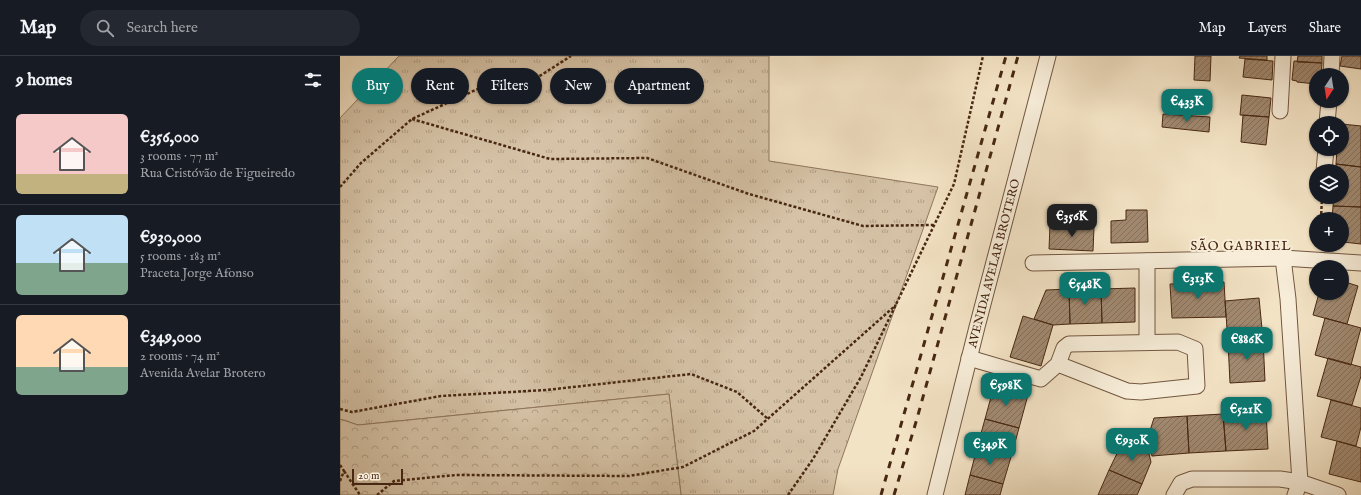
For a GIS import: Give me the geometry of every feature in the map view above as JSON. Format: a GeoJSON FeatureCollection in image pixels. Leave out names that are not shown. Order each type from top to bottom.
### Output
{"type":"FeatureCollection","features":[{"type":"Feature","properties":{"kind":"street","name":"AVENIDA AVELAR BROTERO"},"geometry":{"type":"LineString","coordinates":[[935,495],[1048,56]]}},
{"type":"Feature","properties":{"kind":"street"},"geometry":{"type":"LineString","coordinates":[[1280,111],[1283,56]]}},
{"type":"Feature","properties":{"kind":"street"},"geometry":{"type":"LineString","coordinates":[[1331,68],[1332,56]]}},
{"type":"Feature","properties":{"kind":"street"},"geometry":{"type":"LineString","coordinates":[[1283,258],[1288,299],[1297,488]]}},
{"type":"Feature","properties":{"kind":"street"},"geometry":{"type":"LineString","coordinates":[[1033,263],[1283,258],[1361,263]]}},
{"type":"Feature","properties":{"kind":"street"},"geometry":{"type":"LineString","coordinates":[[1147,260],[1147,342]]}},
{"type":"Feature","properties":{"kind":"street"},"geometry":{"type":"LineString","coordinates":[[970,358],[1041,379],[1058,364],[1064,348],[1069,344],[1178,342],[1196,349],[1197,386],[1141,392],[1127,391],[1058,364]]}},
{"type":"Feature","properties":{"kind":"street"},"geometry":{"type":"LineString","coordinates":[[1174,495],[1181,483],[1192,479],[1262,478],[1297,488],[1338,495]]}},
{"type":"Feature","properties":{"kind":"path"},"geometry":{"type":"LineString","coordinates":[[340,186],[361,163],[412,119],[480,88],[535,79],[571,56]]}},
{"type":"Feature","properties":{"kind":"path"},"geometry":{"type":"LineString","coordinates":[[788,495],[813,459],[861,377],[954,184],[982,56]]}},
{"type":"Feature","properties":{"kind":"path"},"geometry":{"type":"LineString","coordinates":[[412,119],[550,159],[647,158],[749,194],[863,226],[934,225]]}},
{"type":"Feature","properties":{"kind":"path"},"geometry":{"type":"LineString","coordinates":[[377,495],[394,481],[456,475],[629,476],[683,467],[754,432],[896,305]]}},
{"type":"Feature","properties":{"kind":"path"},"geometry":{"type":"LineString","coordinates":[[340,409],[352,412],[441,396],[546,390],[691,374],[737,392],[768,419]]}},
{"type":"Feature","properties":{"kind":"path"},"geometry":{"type":"LineString","coordinates":[[340,464],[360,495]]}},
{"type":"Feature","properties":{"kind":"path"},"geometry":{"type":"LineString","coordinates":[[340,481],[344,470]]}},
{"type":"Feature","properties":{"kind":"green space"},"geometry":{"type":"Polygon","coordinates":[[[399,56],[769,56],[769,161],[938,187],[838,469],[833,495],[681,495],[669,394],[358,425],[340,419],[340,118],[353,104],[403,104],[403,68],[388,68],[399,56]]]}},
{"type":"Feature","properties":{"kind":"green space"},"geometry":{"type":"Polygon","coordinates":[[[669,394],[681,495],[340,495],[340,419],[358,425],[669,394]]]}},
{"type":"Feature","properties":{"kind":"building"},"geometry":{"type":"Polygon","coordinates":[[[1195,56],[1211,56],[1210,81],[1194,80],[1195,56]]]}},
{"type":"Feature","properties":{"kind":"building"},"geometry":{"type":"Polygon","coordinates":[[[1240,56],[1267,56],[1267,60],[1239,58],[1240,56]]]}},
{"type":"Feature","properties":{"kind":"building"},"geometry":{"type":"Polygon","coordinates":[[[1298,56],[1322,56],[1322,63],[1297,62],[1298,56]]]}},
{"type":"Feature","properties":{"kind":"building"},"geometry":{"type":"Polygon","coordinates":[[[1342,56],[1361,56],[1361,69],[1340,66],[1342,56]]]}},
{"type":"Feature","properties":{"kind":"building"},"geometry":{"type":"Polygon","coordinates":[[[1245,59],[1273,61],[1272,80],[1243,77],[1245,59]]]}},
{"type":"Feature","properties":{"kind":"building"},"geometry":{"type":"Polygon","coordinates":[[[1294,61],[1322,63],[1322,68],[1309,68],[1309,83],[1292,80],[1294,61]]]}},
{"type":"Feature","properties":{"kind":"building"},"geometry":{"type":"Polygon","coordinates":[[[1242,95],[1271,98],[1269,117],[1240,115],[1242,95]]]}},
{"type":"Feature","properties":{"kind":"building"},"geometry":{"type":"Polygon","coordinates":[[[1163,114],[1210,117],[1209,132],[1162,127],[1163,114]]]}},
{"type":"Feature","properties":{"kind":"building"},"geometry":{"type":"Polygon","coordinates":[[[1243,115],[1269,117],[1266,145],[1241,142],[1243,115]]]}},
{"type":"Feature","properties":{"kind":"building"},"geometry":{"type":"Polygon","coordinates":[[[1349,125],[1361,126],[1361,167],[1349,166],[1349,164],[1336,164],[1337,156],[1349,156],[1349,125]]]}},
{"type":"Feature","properties":{"kind":"building"},"geometry":{"type":"Polygon","coordinates":[[[1349,166],[1361,167],[1361,207],[1333,206],[1333,204],[1349,204],[1349,166]]]}},
{"type":"Feature","properties":{"kind":"building"},"geometry":{"type":"Polygon","coordinates":[[[1333,206],[1361,207],[1361,244],[1349,243],[1349,212],[1333,212],[1333,206]]]}},
{"type":"Feature","properties":{"kind":"building"},"geometry":{"type":"Polygon","coordinates":[[[1126,210],[1147,210],[1148,242],[1111,243],[1111,221],[1126,220],[1126,210]]]}},
{"type":"Feature","properties":{"kind":"building"},"geometry":{"type":"Polygon","coordinates":[[[1050,225],[1094,227],[1093,251],[1049,249],[1050,225]]]}},
{"type":"Feature","properties":{"kind":"building"},"geometry":{"type":"Polygon","coordinates":[[[1224,282],[1226,317],[1172,318],[1170,284],[1224,282]]]}},
{"type":"Feature","properties":{"kind":"building"},"geometry":{"type":"Polygon","coordinates":[[[1349,283],[1358,286],[1347,324],[1313,315],[1317,300],[1349,300],[1349,283]]]}},
{"type":"Feature","properties":{"kind":"building"},"geometry":{"type":"Polygon","coordinates":[[[1135,288],[1135,322],[1102,323],[1101,289],[1135,288]]]}},
{"type":"Feature","properties":{"kind":"building"},"geometry":{"type":"Polygon","coordinates":[[[1069,289],[1101,289],[1102,323],[1070,324],[1069,289]]]}},
{"type":"Feature","properties":{"kind":"building"},"geometry":{"type":"Polygon","coordinates":[[[1069,289],[1070,324],[1053,325],[1034,319],[1046,290],[1069,289]]]}},
{"type":"Feature","properties":{"kind":"building"},"geometry":{"type":"Polygon","coordinates":[[[1259,298],[1263,339],[1228,342],[1225,301],[1259,298]]]}},
{"type":"Feature","properties":{"kind":"building"},"geometry":{"type":"Polygon","coordinates":[[[1023,316],[1053,325],[1041,366],[1010,357],[1023,316]]]}},
{"type":"Feature","properties":{"kind":"building"},"geometry":{"type":"Polygon","coordinates":[[[1325,318],[1361,328],[1351,365],[1315,355],[1325,318]]]}},
{"type":"Feature","properties":{"kind":"building"},"geometry":{"type":"Polygon","coordinates":[[[1263,339],[1265,381],[1230,383],[1228,342],[1263,339]]]}},
{"type":"Feature","properties":{"kind":"building"},"geometry":{"type":"Polygon","coordinates":[[[1328,358],[1361,367],[1361,376],[1352,405],[1317,396],[1328,358]]]}},
{"type":"Feature","properties":{"kind":"building"},"geometry":{"type":"Polygon","coordinates":[[[994,386],[1028,395],[1019,428],[985,419],[994,386]]]}},
{"type":"Feature","properties":{"kind":"building"},"geometry":{"type":"Polygon","coordinates":[[[1331,400],[1361,408],[1361,427],[1356,446],[1321,437],[1331,400]]]}},
{"type":"Feature","properties":{"kind":"building"},"geometry":{"type":"Polygon","coordinates":[[[1266,411],[1268,449],[1226,451],[1223,414],[1266,411]]]}},
{"type":"Feature","properties":{"kind":"building"},"geometry":{"type":"Polygon","coordinates":[[[1223,414],[1226,451],[1189,453],[1187,416],[1223,414]]]}},
{"type":"Feature","properties":{"kind":"building"},"geometry":{"type":"Polygon","coordinates":[[[1187,416],[1189,453],[1152,456],[1148,437],[1154,418],[1187,416]]]}},
{"type":"Feature","properties":{"kind":"building"},"geometry":{"type":"Polygon","coordinates":[[[985,419],[1019,428],[1011,457],[977,448],[985,419]]]}},
{"type":"Feature","properties":{"kind":"building"},"geometry":{"type":"Polygon","coordinates":[[[1124,439],[1148,450],[1151,462],[1142,484],[1109,470],[1124,439]]]}},
{"type":"Feature","properties":{"kind":"building"},"geometry":{"type":"Polygon","coordinates":[[[1337,441],[1361,448],[1361,482],[1329,474],[1337,441]]]}},
{"type":"Feature","properties":{"kind":"building"},"geometry":{"type":"Polygon","coordinates":[[[977,448],[1011,457],[1003,484],[970,475],[977,448]]]}},
{"type":"Feature","properties":{"kind":"building"},"geometry":{"type":"Polygon","coordinates":[[[1109,470],[1142,484],[1137,495],[1098,495],[1109,470]]]}},
{"type":"Feature","properties":{"kind":"building"},"geometry":{"type":"Polygon","coordinates":[[[970,475],[1003,484],[1000,495],[965,495],[970,475]]]}},
{"type":"Feature","properties":{"kind":"railway"},"geometry":{"type":"LineString","coordinates":[[881,495],[1006,56]]}},
{"type":"Feature","properties":{"kind":"railway"},"geometry":{"type":"LineString","coordinates":[[894,495],[916,422],[1018,56]]}},
{"type":"Feature","properties":{"kind":"district","name":"SÃO GABRIEL"},"geometry":{"type":"Point","coordinates":[1241,245]}}]}
